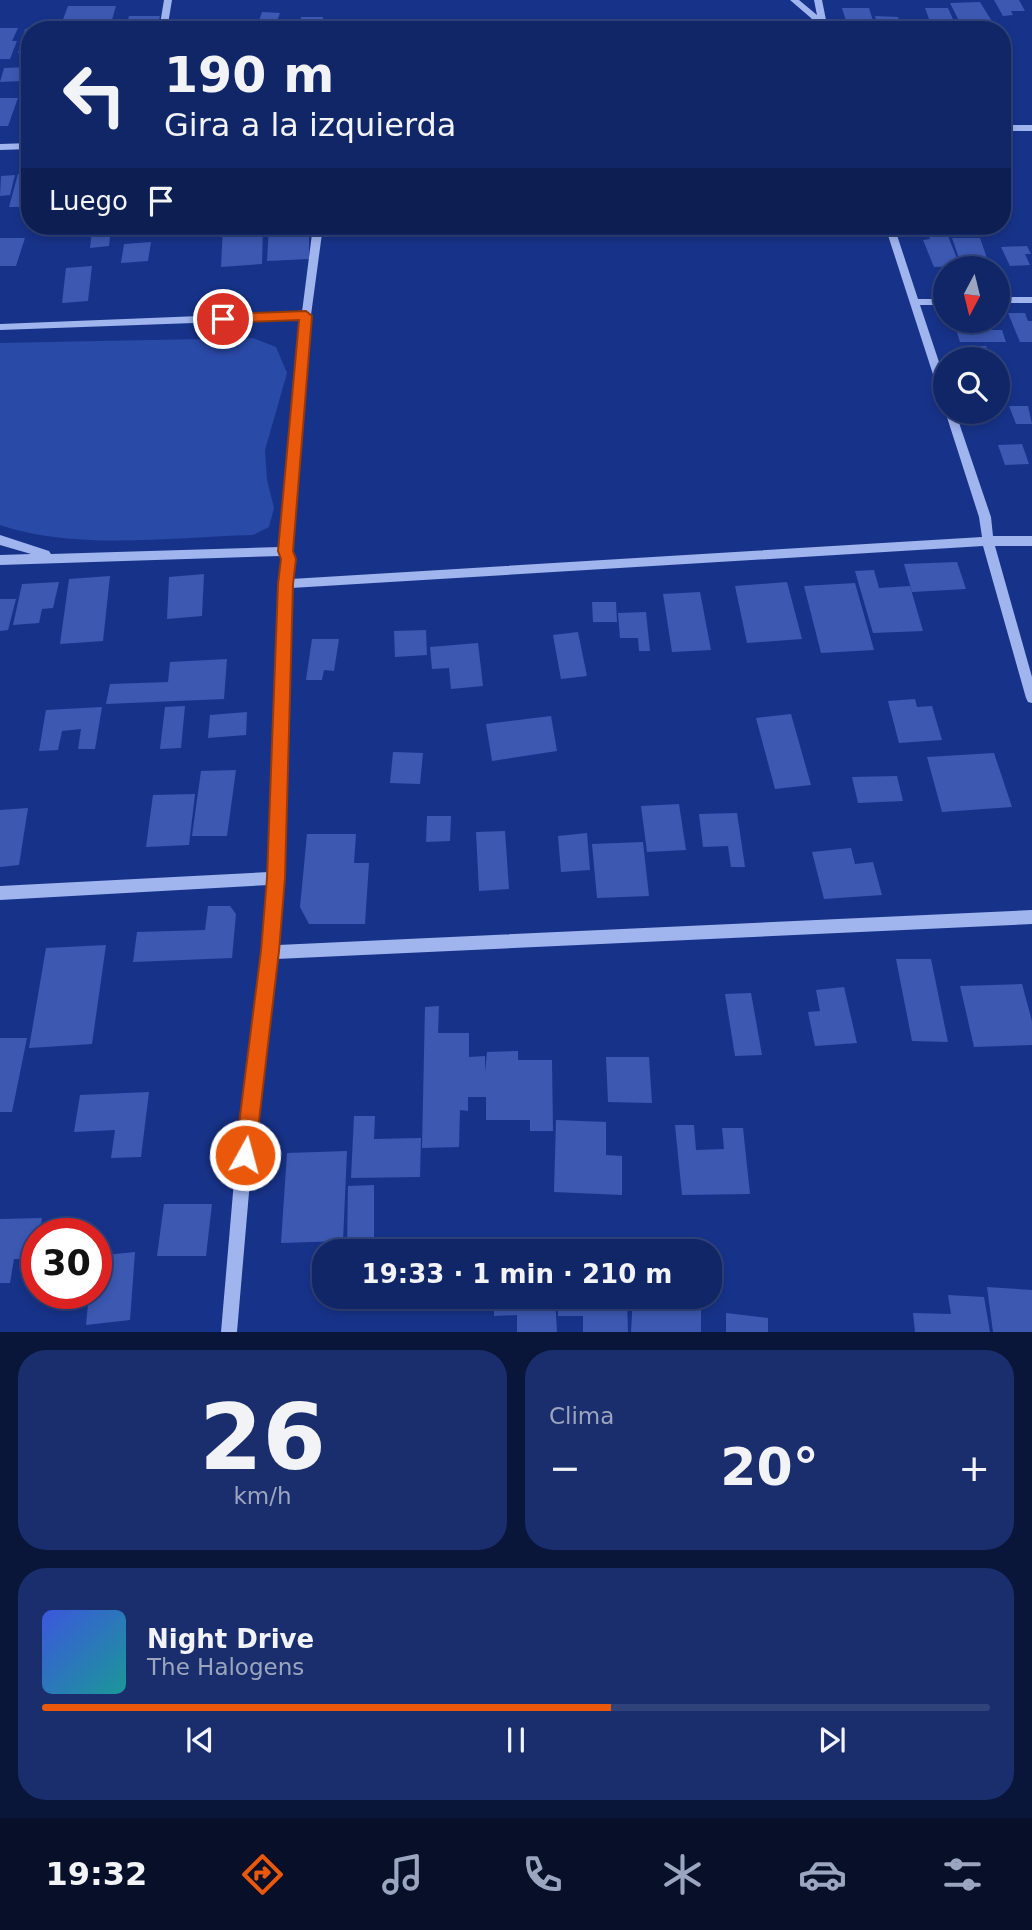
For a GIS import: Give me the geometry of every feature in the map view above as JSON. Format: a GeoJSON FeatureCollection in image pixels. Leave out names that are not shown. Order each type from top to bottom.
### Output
{"type":"FeatureCollection","features":[{"type":"Feature","properties":{"kind":"street"},"geometry":{"type":"LineString","coordinates":[[164,21],[168,0]]}},
{"type":"Feature","properties":{"kind":"street"},"geometry":{"type":"LineString","coordinates":[[794,0],[818,21]]}},
{"type":"Feature","properties":{"kind":"street"},"geometry":{"type":"LineString","coordinates":[[818,0],[822,21]]}},
{"type":"Feature","properties":{"kind":"street"},"geometry":{"type":"LineString","coordinates":[[1011,128],[1032,128]]}},
{"type":"Feature","properties":{"kind":"street"},"geometry":{"type":"LineString","coordinates":[[0,147],[21,146]]}},
{"type":"Feature","properties":{"kind":"street"},"geometry":{"type":"LineString","coordinates":[[229,1332],[242,1181],[270,951],[276,878],[288,559],[285,551],[306,316],[317,235]]}},
{"type":"Feature","properties":{"kind":"street"},"geometry":{"type":"LineString","coordinates":[[892,235],[933,361]]}},
{"type":"Feature","properties":{"kind":"street"},"geometry":{"type":"LineString","coordinates":[[1010,300],[1032,300]]}},
{"type":"Feature","properties":{"kind":"street"},"geometry":{"type":"LineString","coordinates":[[913,302],[933,302]]}},
{"type":"Feature","properties":{"kind":"street"},"geometry":{"type":"LineString","coordinates":[[0,327],[306,316]]}},
{"type":"Feature","properties":{"kind":"street"},"geometry":{"type":"LineString","coordinates":[[954,424],[985,517],[988,541],[1032,698]]}},
{"type":"Feature","properties":{"kind":"street"},"geometry":{"type":"LineString","coordinates":[[0,540],[55,558]]}},
{"type":"Feature","properties":{"kind":"street"},"geometry":{"type":"LineString","coordinates":[[285,584],[988,541],[1032,541]]}},
{"type":"Feature","properties":{"kind":"street"},"geometry":{"type":"LineString","coordinates":[[0,560],[285,551]]}},
{"type":"Feature","properties":{"kind":"street"},"geometry":{"type":"LineString","coordinates":[[0,893],[276,878]]}},
{"type":"Feature","properties":{"kind":"street"},"geometry":{"type":"LineString","coordinates":[[270,951],[1032,917]]}},
{"type":"Feature","properties":{"kind":"shaded area"},"geometry":{"type":"Polygon","coordinates":[[[253,338],[276,347],[287,373],[265,450],[267,480],[274,508],[269,527],[253,535],[92,540],[29,533],[0,525],[0,343],[253,338]]]}},
{"type":"Feature","properties":{"kind":"building"},"geometry":{"type":"Polygon","coordinates":[[[994,0],[1019,0],[1025,11],[1011,11],[1013,15],[1003,16],[994,0]]]}},
{"type":"Feature","properties":{"kind":"building"},"geometry":{"type":"Polygon","coordinates":[[[980,2],[992,21],[959,21],[950,3],[980,2]]]}},
{"type":"Feature","properties":{"kind":"building"},"geometry":{"type":"Polygon","coordinates":[[[68,6],[116,6],[112,21],[62,21],[68,6]]]}},
{"type":"Feature","properties":{"kind":"building"},"geometry":{"type":"Polygon","coordinates":[[[842,8],[869,8],[873,21],[846,21],[842,8]]]}},
{"type":"Feature","properties":{"kind":"building"},"geometry":{"type":"Polygon","coordinates":[[[925,8],[948,8],[954,21],[930,21],[925,8]]]}},
{"type":"Feature","properties":{"kind":"building"},"geometry":{"type":"Polygon","coordinates":[[[262,12],[280,13],[277,21],[259,21],[262,12]]]}},
{"type":"Feature","properties":{"kind":"building"},"geometry":{"type":"Polygon","coordinates":[[[129,16],[160,16],[159,21],[128,21],[129,16]]]}},
{"type":"Feature","properties":{"kind":"building"},"geometry":{"type":"Polygon","coordinates":[[[875,16],[898,17],[899,21],[876,21],[875,16]]]}},
{"type":"Feature","properties":{"kind":"building"},"geometry":{"type":"Polygon","coordinates":[[[301,17],[323,17],[323,21],[300,21],[301,17]]]}},
{"type":"Feature","properties":{"kind":"building"},"geometry":{"type":"Polygon","coordinates":[[[0,28],[18,28],[12,41],[17,41],[10,59],[0,59],[0,28]]]}},
{"type":"Feature","properties":{"kind":"building"},"geometry":{"type":"Polygon","coordinates":[[[21,67],[21,81],[0,82],[4,68],[21,67]]]}},
{"type":"Feature","properties":{"kind":"building"},"geometry":{"type":"Polygon","coordinates":[[[0,98],[18,98],[8,126],[0,126],[0,98]]]}},
{"type":"Feature","properties":{"kind":"building"},"geometry":{"type":"Polygon","coordinates":[[[18,174],[21,174],[21,207],[9,207],[18,174]]]}},
{"type":"Feature","properties":{"kind":"building"},"geometry":{"type":"Polygon","coordinates":[[[15,175],[10,195],[0,196],[1,176],[15,175]]]}},
{"type":"Feature","properties":{"kind":"building"},"geometry":{"type":"Polygon","coordinates":[[[91,235],[110,235],[109,246],[90,248],[91,235]]]}},
{"type":"Feature","properties":{"kind":"building"},"geometry":{"type":"Polygon","coordinates":[[[223,235],[263,235],[262,264],[221,267],[223,235]]]}},
{"type":"Feature","properties":{"kind":"building"},"geometry":{"type":"Polygon","coordinates":[[[268,235],[309,235],[309,259],[267,261],[268,235]]]}},
{"type":"Feature","properties":{"kind":"building"},"geometry":{"type":"Polygon","coordinates":[[[928,235],[948,235],[956,256],[933,256],[933,265],[923,240],[930,239],[928,235]]]}},
{"type":"Feature","properties":{"kind":"building"},"geometry":{"type":"Polygon","coordinates":[[[0,238],[25,238],[16,266],[0,266],[0,238]]]}},
{"type":"Feature","properties":{"kind":"building"},"geometry":{"type":"Polygon","coordinates":[[[952,238],[980,238],[986,256],[958,256],[952,238]]]}},
{"type":"Feature","properties":{"kind":"building"},"geometry":{"type":"Polygon","coordinates":[[[151,242],[148,261],[121,263],[124,244],[151,242]]]}},
{"type":"Feature","properties":{"kind":"building"},"geometry":{"type":"Polygon","coordinates":[[[1027,246],[1031,254],[1025,254],[1030,265],[1010,266],[1010,256],[1005,256],[1001,247],[1027,246]]]}},
{"type":"Feature","properties":{"kind":"building"},"geometry":{"type":"Polygon","coordinates":[[[92,266],[88,301],[62,303],[66,268],[92,266]]]}},
{"type":"Feature","properties":{"kind":"building"},"geometry":{"type":"Polygon","coordinates":[[[1010,313],[1025,313],[1028,321],[1032,321],[1032,342],[1020,342],[1010,313]]]}},
{"type":"Feature","properties":{"kind":"building"},"geometry":{"type":"Polygon","coordinates":[[[957,333],[1003,333],[1006,342],[960,342],[957,333]]]}},
{"type":"Feature","properties":{"kind":"building"},"geometry":{"type":"Polygon","coordinates":[[[1010,406],[1028,406],[1032,424],[1016,424],[1010,406]]]}},
{"type":"Feature","properties":{"kind":"building"},"geometry":{"type":"Polygon","coordinates":[[[1022,444],[1029,464],[1005,465],[998,445],[1022,444]]]}},
{"type":"Feature","properties":{"kind":"building"},"geometry":{"type":"Polygon","coordinates":[[[957,562],[966,589],[912,592],[904,564],[957,562]]]}},
{"type":"Feature","properties":{"kind":"building"},"geometry":{"type":"Polygon","coordinates":[[[874,570],[879,588],[910,586],[923,631],[873,633],[855,571],[874,570]]]}},
{"type":"Feature","properties":{"kind":"building"},"geometry":{"type":"Polygon","coordinates":[[[204,574],[202,616],[167,619],[169,577],[204,574]]]}},
{"type":"Feature","properties":{"kind":"building"},"geometry":{"type":"Polygon","coordinates":[[[110,576],[103,641],[60,644],[69,579],[110,576]]]}},
{"type":"Feature","properties":{"kind":"building"},"geometry":{"type":"Polygon","coordinates":[[[59,582],[53,608],[42,609],[39,623],[13,625],[22,584],[59,582]]]}},
{"type":"Feature","properties":{"kind":"building"},"geometry":{"type":"Polygon","coordinates":[[[787,582],[802,639],[747,643],[735,586],[787,582]]]}},
{"type":"Feature","properties":{"kind":"building"},"geometry":{"type":"Polygon","coordinates":[[[855,583],[874,650],[821,653],[804,586],[855,583]]]}},
{"type":"Feature","properties":{"kind":"building"},"geometry":{"type":"Polygon","coordinates":[[[700,592],[711,650],[672,652],[663,594],[700,592]]]}},
{"type":"Feature","properties":{"kind":"building"},"geometry":{"type":"Polygon","coordinates":[[[0,599],[16,599],[8,630],[0,631],[0,599]]]}},
{"type":"Feature","properties":{"kind":"building"},"geometry":{"type":"Polygon","coordinates":[[[592,602],[616,602],[617,622],[593,622],[592,602]]]}},
{"type":"Feature","properties":{"kind":"building"},"geometry":{"type":"Polygon","coordinates":[[[646,612],[650,651],[639,651],[638,638],[620,638],[618,613],[646,612]]]}},
{"type":"Feature","properties":{"kind":"building"},"geometry":{"type":"Polygon","coordinates":[[[426,630],[427,655],[395,657],[394,631],[426,630]]]}},
{"type":"Feature","properties":{"kind":"building"},"geometry":{"type":"Polygon","coordinates":[[[578,632],[587,676],[561,679],[553,635],[578,632]]]}},
{"type":"Feature","properties":{"kind":"building"},"geometry":{"type":"Polygon","coordinates":[[[312,639],[339,639],[334,671],[324,670],[322,680],[306,680],[312,639]]]}},
{"type":"Feature","properties":{"kind":"building"},"geometry":{"type":"Polygon","coordinates":[[[478,643],[483,686],[451,689],[449,668],[432,669],[430,647],[478,643]]]}},
{"type":"Feature","properties":{"kind":"building"},"geometry":{"type":"Polygon","coordinates":[[[227,659],[224,699],[106,704],[110,684],[168,682],[170,662],[227,659]]]}},
{"type":"Feature","properties":{"kind":"building"},"geometry":{"type":"Polygon","coordinates":[[[915,699],[917,707],[932,706],[942,740],[899,743],[888,701],[915,699]]]}},
{"type":"Feature","properties":{"kind":"building"},"geometry":{"type":"Polygon","coordinates":[[[185,706],[181,748],[160,749],[165,707],[185,706]]]}},
{"type":"Feature","properties":{"kind":"building"},"geometry":{"type":"Polygon","coordinates":[[[102,707],[95,749],[78,749],[81,729],[62,731],[58,750],[39,751],[46,710],[102,707]]]}},
{"type":"Feature","properties":{"kind":"building"},"geometry":{"type":"Polygon","coordinates":[[[247,712],[246,735],[208,738],[210,715],[247,712]]]}},
{"type":"Feature","properties":{"kind":"building"},"geometry":{"type":"Polygon","coordinates":[[[791,714],[811,785],[775,789],[756,718],[791,714]]]}},
{"type":"Feature","properties":{"kind":"building"},"geometry":{"type":"Polygon","coordinates":[[[551,716],[557,751],[492,761],[486,724],[551,716]]]}},
{"type":"Feature","properties":{"kind":"building"},"geometry":{"type":"Polygon","coordinates":[[[393,752],[423,753],[420,784],[390,783],[393,752]]]}},
{"type":"Feature","properties":{"kind":"building"},"geometry":{"type":"Polygon","coordinates":[[[994,753],[1012,807],[942,812],[927,757],[994,753]]]}},
{"type":"Feature","properties":{"kind":"building"},"geometry":{"type":"Polygon","coordinates":[[[236,770],[227,836],[192,836],[201,771],[236,770]]]}},
{"type":"Feature","properties":{"kind":"building"},"geometry":{"type":"Polygon","coordinates":[[[897,776],[903,801],[858,803],[852,777],[897,776]]]}},
{"type":"Feature","properties":{"kind":"building"},"geometry":{"type":"Polygon","coordinates":[[[195,794],[189,845],[146,847],[153,795],[195,794]]]}},
{"type":"Feature","properties":{"kind":"building"},"geometry":{"type":"Polygon","coordinates":[[[679,804],[686,850],[647,852],[641,806],[679,804]]]}},
{"type":"Feature","properties":{"kind":"building"},"geometry":{"type":"Polygon","coordinates":[[[28,808],[19,865],[0,867],[0,810],[28,808]]]}},
{"type":"Feature","properties":{"kind":"building"},"geometry":{"type":"Polygon","coordinates":[[[737,813],[745,867],[731,867],[728,846],[703,847],[699,814],[737,813]]]}},
{"type":"Feature","properties":{"kind":"building"},"geometry":{"type":"Polygon","coordinates":[[[427,816],[451,816],[450,841],[426,842],[427,816]]]}},
{"type":"Feature","properties":{"kind":"building"},"geometry":{"type":"Polygon","coordinates":[[[505,831],[509,889],[479,891],[476,832],[505,831]]]}},
{"type":"Feature","properties":{"kind":"building"},"geometry":{"type":"Polygon","coordinates":[[[587,833],[590,870],[561,872],[558,836],[587,833]]]}},
{"type":"Feature","properties":{"kind":"building"},"geometry":{"type":"Polygon","coordinates":[[[307,834],[356,834],[354,863],[369,863],[365,924],[309,924],[300,907],[307,834]]]}},
{"type":"Feature","properties":{"kind":"building"},"geometry":{"type":"Polygon","coordinates":[[[643,842],[649,896],[597,898],[592,844],[643,842]]]}},
{"type":"Feature","properties":{"kind":"building"},"geometry":{"type":"Polygon","coordinates":[[[851,848],[855,864],[873,862],[882,895],[824,899],[812,852],[851,848]]]}},
{"type":"Feature","properties":{"kind":"building"},"geometry":{"type":"Polygon","coordinates":[[[208,906],[230,906],[236,914],[232,958],[133,962],[137,932],[205,930],[208,906]]]}},
{"type":"Feature","properties":{"kind":"building"},"geometry":{"type":"Polygon","coordinates":[[[106,945],[92,1044],[29,1048],[46,948],[106,945]]]}},
{"type":"Feature","properties":{"kind":"building"},"geometry":{"type":"Polygon","coordinates":[[[896,959],[931,959],[948,1042],[912,1041],[896,959]]]}},
{"type":"Feature","properties":{"kind":"building"},"geometry":{"type":"Polygon","coordinates":[[[1022,984],[1032,1021],[1032,1045],[974,1047],[960,986],[1022,984]]]}},
{"type":"Feature","properties":{"kind":"building"},"geometry":{"type":"Polygon","coordinates":[[[844,987],[857,1043],[815,1046],[808,1012],[820,1011],[816,990],[844,987]]]}},
{"type":"Feature","properties":{"kind":"building"},"geometry":{"type":"Polygon","coordinates":[[[751,993],[762,1055],[735,1056],[725,994],[751,993]]]}},
{"type":"Feature","properties":{"kind":"building"},"geometry":{"type":"Polygon","coordinates":[[[439,1006],[438,1033],[469,1033],[469,1057],[485,1056],[485,1072],[487,1052],[518,1051],[518,1060],[552,1060],[553,1131],[530,1131],[530,1120],[486,1120],[486,1097],[468,1097],[468,1111],[460,1110],[459,1147],[422,1148],[425,1007],[439,1006]]]}},
{"type":"Feature","properties":{"kind":"building"},"geometry":{"type":"Polygon","coordinates":[[[0,1038],[27,1038],[12,1112],[0,1112],[0,1038]]]}},
{"type":"Feature","properties":{"kind":"building"},"geometry":{"type":"Polygon","coordinates":[[[606,1057],[649,1057],[652,1103],[608,1102],[606,1057]]]}},
{"type":"Feature","properties":{"kind":"building"},"geometry":{"type":"Polygon","coordinates":[[[149,1092],[141,1157],[111,1158],[115,1130],[74,1132],[80,1095],[149,1092]]]}},
{"type":"Feature","properties":{"kind":"building"},"geometry":{"type":"Polygon","coordinates":[[[354,1116],[375,1116],[374,1139],[421,1138],[420,1177],[351,1178],[354,1116]]]}},
{"type":"Feature","properties":{"kind":"building"},"geometry":{"type":"Polygon","coordinates":[[[556,1120],[606,1122],[606,1155],[622,1156],[622,1195],[554,1192],[556,1120]]]}},
{"type":"Feature","properties":{"kind":"building"},"geometry":{"type":"Polygon","coordinates":[[[675,1125],[694,1125],[696,1150],[724,1149],[722,1128],[743,1128],[750,1194],[682,1195],[675,1125]]]}},
{"type":"Feature","properties":{"kind":"building"},"geometry":{"type":"Polygon","coordinates":[[[347,1151],[343,1239],[281,1243],[287,1153],[347,1151]]]}},
{"type":"Feature","properties":{"kind":"building"},"geometry":{"type":"Polygon","coordinates":[[[374,1185],[374,1239],[347,1239],[348,1186],[374,1185]]]}},
{"type":"Feature","properties":{"kind":"building"},"geometry":{"type":"Polygon","coordinates":[[[164,1204],[212,1204],[206,1256],[157,1256],[164,1204]]]}},
{"type":"Feature","properties":{"kind":"building"},"geometry":{"type":"Polygon","coordinates":[[[21,1218],[21,1259],[14,1259],[10,1283],[0,1283],[0,1219],[21,1218]]]}},
{"type":"Feature","properties":{"kind":"building"},"geometry":{"type":"Polygon","coordinates":[[[135,1252],[130,1320],[86,1325],[88,1309],[112,1309],[112,1254],[135,1252]]]}},
{"type":"Feature","properties":{"kind":"building"},"geometry":{"type":"Polygon","coordinates":[[[987,1287],[1032,1290],[1032,1332],[993,1332],[987,1287]]]}},
{"type":"Feature","properties":{"kind":"building"},"geometry":{"type":"Polygon","coordinates":[[[948,1295],[984,1297],[990,1332],[915,1332],[913,1313],[951,1314],[948,1295]]]}},
{"type":"Feature","properties":{"kind":"building"},"geometry":{"type":"Polygon","coordinates":[[[494,1309],[556,1309],[557,1332],[517,1332],[517,1315],[494,1316],[494,1309]]]}},
{"type":"Feature","properties":{"kind":"building"},"geometry":{"type":"Polygon","coordinates":[[[558,1309],[627,1309],[628,1332],[583,1332],[583,1316],[558,1316],[558,1309]]]}},
{"type":"Feature","properties":{"kind":"building"},"geometry":{"type":"Polygon","coordinates":[[[632,1309],[701,1309],[701,1332],[631,1332],[632,1309]]]}},
{"type":"Feature","properties":{"kind":"building"},"geometry":{"type":"Polygon","coordinates":[[[726,1313],[768,1318],[768,1332],[726,1332],[726,1313]]]}},
{"type":"Feature","properties":{"kind":"route"},"geometry":{"type":"LineString","coordinates":[[223,319],[306,316],[285,551],[288,559],[276,878],[270,951],[245,1155]]}}]}
